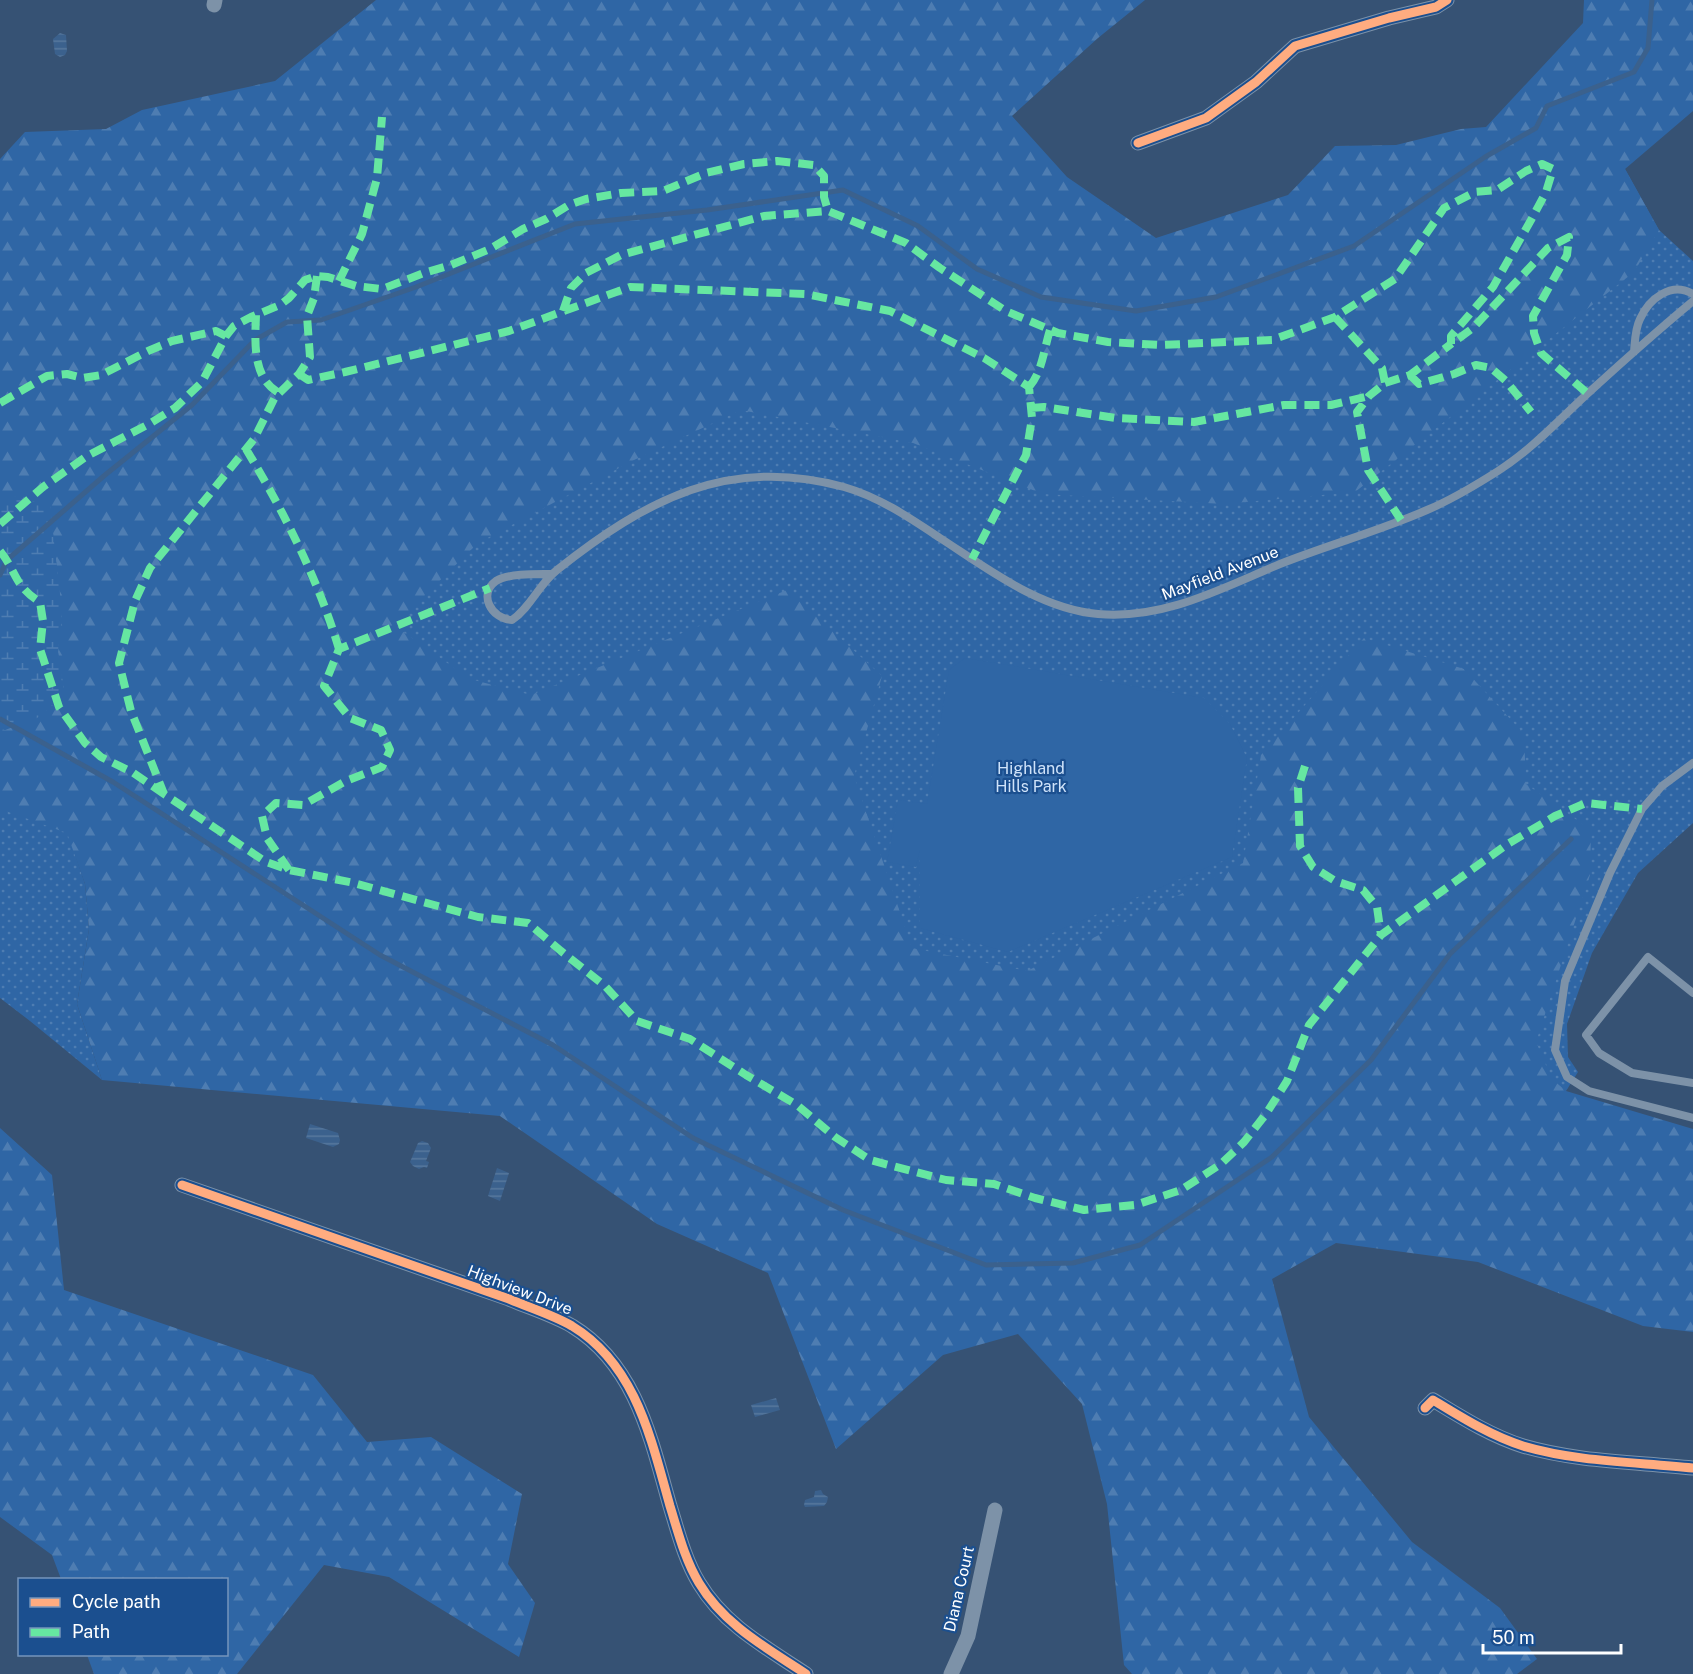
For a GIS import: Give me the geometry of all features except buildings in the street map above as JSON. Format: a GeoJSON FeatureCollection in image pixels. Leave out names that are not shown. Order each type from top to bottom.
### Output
{"type":"FeatureCollection","features":[{"type":"Feature","properties":{"kind":"street"},"geometry":{"type":"LineString","coordinates":[[1138,143],[1206,118],[1216,112],[1256,82],[1295,46],[1389,18],[1436,7],[1447,0]]}},
{"type":"Feature","properties":{"kind":"street","name":"Highview Drive"},"geometry":{"type":"LineString","coordinates":[[182,1185],[509,1299],[557,1319],[583,1334],[620,1370],[642,1412],[681,1542],[699,1584],[733,1624],[806,1674]]}},
{"type":"Feature","properties":{"kind":"street"},"geometry":{"type":"LineString","coordinates":[[1425,1408],[1432,1400],[1503,1438],[1545,1451],[1570,1456],[1693,1468]]}},
{"type":"Feature","properties":{"kind":"street","name":"Diana Court"},"geometry":{"type":"LineString","coordinates":[[951,1674],[968,1635],[995,1509]]}},
{"type":"Feature","properties":{"kind":"lane"},"geometry":{"type":"LineString","coordinates":[[1634,352],[1640,319],[1660,294],[1673,290],[1693,294]]}},
{"type":"Feature","properties":{"kind":"lane","name":"Mayfield Avenue"},"geometry":{"type":"LineString","coordinates":[[552,574],[527,574],[496,581],[490,588],[488,601],[491,611],[496,616],[512,620],[529,606],[552,574],[622,522],[659,501],[710,484],[739,479],[792,478],[845,488],[880,502],[1024,590],[1071,609],[1098,614],[1127,615],[1152,611],[1194,600],[1282,564],[1428,510],[1465,490],[1499,470],[1527,449],[1693,301]]}},
{"type":"Feature","properties":{"kind":"lane"},"geometry":{"type":"LineString","coordinates":[[1693,763],[1662,786],[1642,809],[1610,873],[1565,981],[1555,1050],[1567,1077],[1589,1091],[1693,1118]]}},
{"type":"Feature","properties":{"kind":"lane"},"geometry":{"type":"LineString","coordinates":[[1693,993],[1648,957],[1586,1035],[1599,1053],[1632,1073],[1693,1083]]}},
{"type":"Feature","properties":{"kind":"green space","name":"Highland Hills Park"},"geometry":{"type":"Polygon","coordinates":[[[376,0],[1145,0],[1098,38],[1012,116],[1067,177],[1156,238],[1288,195],[1335,146],[1396,145],[1461,129],[1486,127],[1583,23],[1584,0],[1693,0],[1693,111],[1625,169],[1659,230],[1634,272],[1355,492],[1224,504],[1043,494],[913,443],[741,410],[634,460],[478,543],[412,608],[392,624],[470,679],[531,695],[787,590],[882,676],[854,776],[912,948],[1027,971],[1243,863],[1261,755],[1364,638],[1464,669],[1524,734],[1526,784],[1591,830],[1590,875],[1536,1042],[1552,1079],[1566,1091],[1693,1129],[1693,1332],[1643,1326],[1478,1262],[1336,1243],[1272,1279],[1309,1417],[1412,1542],[1500,1608],[1537,1659],[1517,1674],[1132,1674],[1124,1665],[1107,1504],[1082,1404],[1018,1334],[943,1355],[836,1449],[768,1273],[657,1224],[500,1116],[102,1080],[77,1004],[89,929],[85,884],[67,833],[0,809],[0,728],[5,730],[65,694],[58,652],[62,613],[50,506],[13,496],[0,505],[0,159],[25,132],[106,129],[142,110],[275,81],[376,0]]]}},
{"type":"Feature","properties":{"kind":"green space","name":"Highland Hills Park"},"geometry":{"type":"Polygon","coordinates":[[[1625,169],[1659,230],[1693,261],[1693,823],[1638,873],[1592,953],[1567,1024],[1568,1057],[1578,1072],[1566,1091],[68,833],[85,884],[89,929],[77,1004],[102,1080],[0,998],[0,297],[1057,259],[1625,169]]]}},
{"type":"Feature","properties":{"kind":"green space"},"geometry":{"type":"Polygon","coordinates":[[[13,496],[50,506],[62,613],[58,652],[65,695],[37,718],[5,730],[0,728],[0,505],[13,496]]]}},
{"type":"Feature","properties":{"kind":"green space"},"geometry":{"type":"Polygon","coordinates":[[[965,658],[1204,698],[1230,724],[1247,758],[1232,857],[1008,952],[920,928],[920,848],[916,867],[887,862],[898,800],[927,804],[949,670],[965,658]]]}},
{"type":"Feature","properties":{"kind":"green space"},"geometry":{"type":"Polygon","coordinates":[[[0,1128],[52,1175],[64,1290],[313,1375],[367,1442],[431,1437],[522,1494],[508,1564],[535,1603],[519,1657],[389,1577],[324,1565],[237,1674],[94,1674],[87,1656],[228,1656],[228,1578],[61,1578],[52,1555],[0,1517],[0,1128]]]}},
{"type":"Feature","properties":{"kind":"shaded area"},"geometry":{"type":"Polygon","coordinates":[[[60,33],[66,35],[67,51],[60,57],[55,54],[53,39],[60,33]]]}},
{"type":"Feature","properties":{"kind":"shaded area"},"geometry":{"type":"Polygon","coordinates":[[[310,1124],[338,1133],[339,1144],[333,1147],[306,1138],[310,1124]]]}},
{"type":"Feature","properties":{"kind":"shaded area"},"geometry":{"type":"Polygon","coordinates":[[[422,1141],[428,1143],[431,1148],[426,1161],[429,1162],[427,1168],[419,1169],[410,1162],[418,1143],[422,1141]]]}},
{"type":"Feature","properties":{"kind":"shaded area"},"geometry":{"type":"Polygon","coordinates":[[[497,1168],[509,1173],[500,1201],[488,1196],[497,1168]]]}},
{"type":"Feature","properties":{"kind":"shaded area"},"geometry":{"type":"Polygon","coordinates":[[[776,1398],[780,1410],[755,1417],[751,1405],[776,1398]]]}},
{"type":"Feature","properties":{"kind":"shaded area"},"geometry":{"type":"Polygon","coordinates":[[[821,1490],[828,1497],[824,1506],[805,1507],[805,1500],[814,1497],[815,1491],[821,1490]]]}},
{"type":"Feature","properties":{"kind":"waterway"},"geometry":{"type":"LineString","coordinates":[[0,575],[7,560],[105,475],[192,405],[255,340],[287,322],[321,320],[416,287],[575,224],[707,210],[843,190],[918,226],[977,269],[1041,297],[1136,311],[1216,297],[1354,246],[1485,157],[1536,128],[1547,106],[1634,72],[1648,48],[1652,0]]}},
{"type":"Feature","properties":{"kind":"waterway"},"geometry":{"type":"LineString","coordinates":[[0,719],[113,782],[380,955],[553,1045],[693,1138],[843,1210],[986,1265],[1073,1263],[1140,1245],[1272,1157],[1371,1060],[1450,954],[1571,839]]}},
{"type":"Feature","properties":{"kind":"marked path"},"geometry":{"type":"LineString","coordinates":[[339,281],[362,234],[377,178],[382,117]]}},
{"type":"Feature","properties":{"kind":"marked path"},"geometry":{"type":"LineString","coordinates":[[0,524],[43,487],[87,456],[175,408],[202,382],[226,336],[234,326],[280,305],[305,280],[317,276],[328,277],[356,286],[382,289],[490,249],[569,205],[586,199],[621,193],[663,191],[706,173],[744,164],[777,161],[814,165],[824,176],[824,197],[828,211]]}},
{"type":"Feature","properties":{"kind":"marked path"},"geometry":{"type":"LineString","coordinates":[[563,311],[571,288],[586,273],[621,255],[764,216],[828,211],[906,243],[1006,311],[1058,333],[1108,342],[1161,345],[1272,340],[1335,317],[1395,279],[1444,208],[1475,192],[1497,190],[1526,171],[1542,164],[1553,169],[1546,192],[1493,287],[1451,336],[1451,344],[1473,328],[1548,248],[1569,237],[1567,255],[1533,316],[1534,333],[1541,353],[1587,393]]}},
{"type":"Feature","properties":{"kind":"marked path"},"geometry":{"type":"LineString","coordinates":[[317,276],[314,298],[307,316],[310,357],[299,374],[275,397],[254,439],[150,568],[135,601],[119,663],[131,711],[164,794],[266,862],[289,870],[354,883],[478,917],[528,923],[605,986],[637,1021],[690,1039],[797,1105],[835,1137],[870,1160],[946,1180],[994,1184],[1035,1198],[1084,1210],[1135,1205],[1181,1190],[1221,1164],[1244,1142],[1266,1114],[1287,1081],[1309,1025],[1381,935],[1506,845],[1555,816],[1586,803],[1642,809]]}},
{"type":"Feature","properties":{"kind":"marked path"},"geometry":{"type":"LineString","coordinates":[[299,374],[308,380],[509,331],[630,287],[805,294],[890,311],[984,358],[1029,387],[1032,418],[1026,455],[972,559]]}},
{"type":"Feature","properties":{"kind":"marked path"},"geometry":{"type":"LineString","coordinates":[[256,315],[256,348],[260,369],[270,386],[279,393]]}},
{"type":"Feature","properties":{"kind":"marked path"},"geometry":{"type":"LineString","coordinates":[[1335,317],[1382,368],[1385,383],[1369,396],[1357,412],[1368,470],[1401,520]]}},
{"type":"Feature","properties":{"kind":"marked path"},"geometry":{"type":"LineString","coordinates":[[1029,387],[1040,368],[1050,330]]}},
{"type":"Feature","properties":{"kind":"marked path"},"geometry":{"type":"LineString","coordinates":[[0,403],[47,376],[67,374],[83,378],[101,375],[172,341],[216,331],[226,336]]}},
{"type":"Feature","properties":{"kind":"marked path"},"geometry":{"type":"LineString","coordinates":[[1385,383],[1410,375],[1451,344]]}},
{"type":"Feature","properties":{"kind":"marked path"},"geometry":{"type":"LineString","coordinates":[[1410,375],[1419,384],[1476,365],[1491,368],[1506,381],[1531,412]]}},
{"type":"Feature","properties":{"kind":"marked path"},"geometry":{"type":"LineString","coordinates":[[1031,408],[1044,407],[1116,418],[1194,422],[1284,405],[1331,405],[1369,396]]}},
{"type":"Feature","properties":{"kind":"marked path"},"geometry":{"type":"LineString","coordinates":[[246,449],[299,546],[321,597],[339,649]]}},
{"type":"Feature","properties":{"kind":"marked path"},"geometry":{"type":"LineString","coordinates":[[0,551],[20,584],[40,602],[43,621],[40,649],[59,707],[85,743],[101,757],[132,772],[164,794]]}},
{"type":"Feature","properties":{"kind":"marked path"},"geometry":{"type":"LineString","coordinates":[[289,870],[267,838],[262,816],[276,803],[303,805],[346,781],[382,767],[390,750],[381,730],[350,718],[324,686],[339,649],[490,588]]}},
{"type":"Feature","properties":{"kind":"marked path"},"geometry":{"type":"LineString","coordinates":[[1305,766],[1298,788],[1300,846],[1313,867],[1335,881],[1363,890],[1377,907],[1381,935]]}},
{"type":"Feature","properties":{"kind":"cycle path"},"geometry":{"type":"LineString","coordinates":[[1138,143],[1206,118],[1256,82],[1295,46],[1389,18],[1436,7],[1447,0]]}},
{"type":"Feature","properties":{"kind":"cycle path"},"geometry":{"type":"LineString","coordinates":[[182,1185],[509,1299],[565,1322],[594,1342],[612,1361],[638,1406],[656,1455],[682,1546],[699,1583],[709,1598],[734,1623],[806,1674]]}},
{"type":"Feature","properties":{"kind":"cycle path"},"geometry":{"type":"LineString","coordinates":[[1425,1408],[1433,1400],[1499,1437],[1544,1451],[1586,1458],[1693,1468]]}}]}
